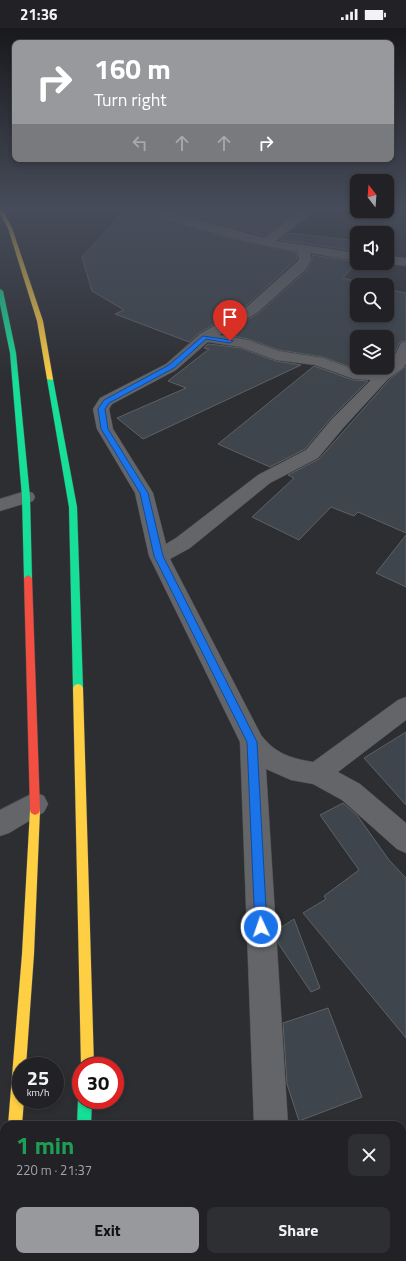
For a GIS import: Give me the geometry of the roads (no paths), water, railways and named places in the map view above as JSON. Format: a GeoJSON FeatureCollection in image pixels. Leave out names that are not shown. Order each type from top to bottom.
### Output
{"type":"FeatureCollection","features":[{"type":"Feature","properties":{"kind":"main road"},"geometry":{"type":"LineString","coordinates":[[22,267],[40,321],[73,508],[87,1057]]}},
{"type":"Feature","properties":{"kind":"main road"},"geometry":{"type":"LineString","coordinates":[[0,292],[13,353],[26,497],[35,804],[28,954],[15,1121]]}},
{"type":"Feature","properties":{"kind":"main road"},"geometry":{"type":"LineString","coordinates":[[84,1121],[85,1109]]}},
{"type":"Feature","properties":{"kind":"street"},"geometry":{"type":"LineString","coordinates":[[300,267],[253,309],[205,337],[171,367],[106,401],[102,409],[105,429],[144,493],[158,556],[252,742],[261,754],[276,762],[291,769],[317,774],[351,792],[406,840]]}},
{"type":"Feature","properties":{"kind":"street"},"geometry":{"type":"LineString","coordinates":[[205,337],[243,343],[276,355],[318,361],[354,374],[383,376]]}},
{"type":"Feature","properties":{"kind":"street"},"geometry":{"type":"LineString","coordinates":[[158,556],[183,543],[264,479],[312,454],[338,423],[383,376],[398,365],[406,346]]}},
{"type":"Feature","properties":{"kind":"street"},"geometry":{"type":"LineString","coordinates":[[0,505],[26,497]]}},
{"type":"Feature","properties":{"kind":"street"},"geometry":{"type":"LineString","coordinates":[[317,774],[406,707]]}},
{"type":"Feature","properties":{"kind":"street"},"geometry":{"type":"LineString","coordinates":[[252,742],[271,1121]]}},
{"type":"Feature","properties":{"kind":"street"},"geometry":{"type":"LineString","coordinates":[[0,824],[35,804]]}}]}
